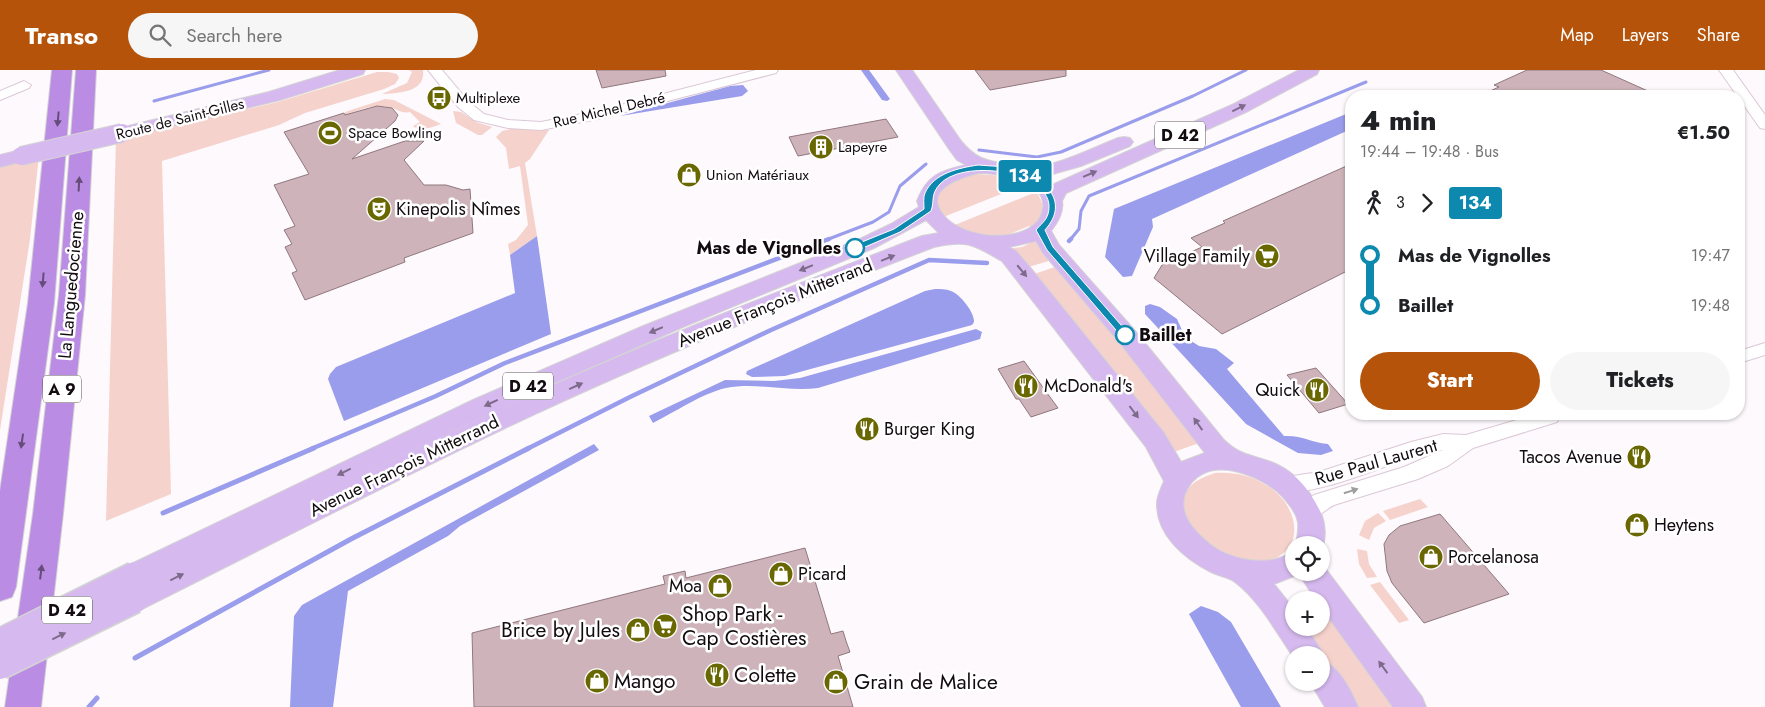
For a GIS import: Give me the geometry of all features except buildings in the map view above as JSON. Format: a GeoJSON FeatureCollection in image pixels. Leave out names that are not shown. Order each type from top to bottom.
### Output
{"type":"FeatureCollection","features":[{"type":"Feature","properties":{"kind":"highway","name":"La Languedocienne"},"geometry":{"type":"LineString","coordinates":[[0,587],[41,304],[62,70]]}},
{"type":"Feature","properties":{"kind":"highway","name":"La Languedocienne"},"geometry":{"type":"LineString","coordinates":[[23,707],[48,514],[72,295],[86,70]]}},
{"type":"Feature","properties":{"kind":"main road","name":"Route de Saint-Gilles"},"geometry":{"type":"LineString","coordinates":[[0,161],[274,96],[357,70]]}},
{"type":"Feature","properties":{"kind":"main road"},"geometry":{"type":"LineString","coordinates":[[890,70],[946,152],[951,166],[947,175]]}},
{"type":"Feature","properties":{"kind":"main road"},"geometry":{"type":"LineString","coordinates":[[904,70],[964,156],[983,167]]}},
{"type":"Feature","properties":{"kind":"main road","name":"D 42"},"geometry":{"type":"LineString","coordinates":[[1022,174],[1066,165],[1097,153],[1159,128],[1280,70]]}},
{"type":"Feature","properties":{"kind":"main road","name":"D 42"},"geometry":{"type":"LineString","coordinates":[[1052,201],[1059,189],[1070,183],[1240,108],[1311,70]]}},
{"type":"Feature","properties":{"kind":"main road"},"geometry":{"type":"LineString","coordinates":[[983,167],[1005,169],[1022,174],[1042,186],[1052,201],[1052,214],[1040,230],[1021,240],[1002,243],[984,242],[957,236],[937,223],[928,210],[928,194],[947,175],[983,167]]}},
{"type":"Feature","properties":{"kind":"main road","name":"Avenue François Mitterrand"},"geometry":{"type":"LineString","coordinates":[[0,666],[134,588],[373,458],[514,392],[670,324],[869,243],[906,225],[928,210]]}},
{"type":"Feature","properties":{"kind":"main road"},"geometry":{"type":"LineString","coordinates":[[1040,230],[1050,248],[1152,367],[1196,421],[1211,444],[1230,460]]}},
{"type":"Feature","properties":{"kind":"main road","name":"Avenue François Mitterrand"},"geometry":{"type":"LineString","coordinates":[[0,643],[134,588],[495,422],[774,301],[929,240],[957,236]]}},
{"type":"Feature","properties":{"kind":"main road"},"geometry":{"type":"LineString","coordinates":[[984,242],[1009,256],[1051,306],[1155,440],[1167,458],[1177,481]]}},
{"type":"Feature","properties":{"kind":"main road"},"geometry":{"type":"LineString","coordinates":[[1285,567],[1270,573],[1244,572],[1228,568],[1202,555],[1182,535],[1174,522],[1171,506],[1172,493],[1177,481],[1195,466],[1218,460],[1230,460],[1253,465],[1270,472],[1296,493],[1308,512],[1312,528],[1311,536]]}},
{"type":"Feature","properties":{"kind":"main road"},"geometry":{"type":"LineString","coordinates":[[1244,572],[1267,595],[1303,646]]}},
{"type":"Feature","properties":{"kind":"main road"},"geometry":{"type":"LineString","coordinates":[[1319,581],[1412,707]]}},
{"type":"Feature","properties":{"kind":"main road"},"geometry":{"type":"LineString","coordinates":[[1330,688],[1343,707]]}},
{"type":"Feature","properties":{"kind":"street","name":"Rue Michel Debré"},"geometry":{"type":"LineString","coordinates":[[435,70],[463,104],[480,117],[508,124],[541,126],[598,115],[771,70]]}},
{"type":"Feature","properties":{"kind":"street"},"geometry":{"type":"LineString","coordinates":[[1726,70],[1740,90]]}},
{"type":"Feature","properties":{"kind":"street"},"geometry":{"type":"LineString","coordinates":[[1737,70],[1765,111]]}},
{"type":"Feature","properties":{"kind":"street"},"geometry":{"type":"LineString","coordinates":[[0,96],[24,86]]}},
{"type":"Feature","properties":{"kind":"street"},"geometry":{"type":"LineString","coordinates":[[1745,97],[1765,126]]}},
{"type":"Feature","properties":{"kind":"street"},"geometry":{"type":"LineString","coordinates":[[1745,355],[1765,349]]}},
{"type":"Feature","properties":{"kind":"street","name":"Rue Paul Laurent"},"geometry":{"type":"LineString","coordinates":[[1287,484],[1319,480],[1412,450],[1443,442],[1466,443],[1542,420]]}},
{"type":"Feature","properties":{"kind":"street","name":"Rue Paul Laurent"},"geometry":{"type":"LineString","coordinates":[[1308,512],[1313,505],[1333,497],[1423,468],[1447,458],[1455,454],[1466,443]]}},
{"type":"Feature","properties":{"kind":"shaded area"},"geometry":{"type":"Polygon","coordinates":[[[409,70],[423,70],[423,78],[420,83],[409,90],[382,94],[407,83],[412,72],[409,70]]]}},
{"type":"Feature","properties":{"kind":"shaded area"},"geometry":{"type":"Polygon","coordinates":[[[377,72],[397,74],[399,78],[395,84],[384,89],[305,113],[279,125],[162,161],[171,494],[106,521],[116,139],[278,102],[377,72]]]}},
{"type":"Feature","properties":{"kind":"shaded area"},"geometry":{"type":"Polygon","coordinates":[[[385,99],[394,100],[441,124],[427,129],[419,129],[413,126],[420,122],[410,112],[382,106],[366,108],[345,115],[345,112],[385,99]]]}},
{"type":"Feature","properties":{"kind":"shaded area"},"geometry":{"type":"Polygon","coordinates":[[[453,111],[461,112],[476,122],[492,127],[482,135],[478,135],[456,123],[453,111]]]}},
{"type":"Feature","properties":{"kind":"shaded area"},"geometry":{"type":"Polygon","coordinates":[[[515,128],[549,130],[530,159],[525,163],[537,236],[510,255],[508,244],[516,240],[528,225],[520,166],[509,169],[506,148],[496,137],[502,131],[515,128]]]}},
{"type":"Feature","properties":{"kind":"shaded area"},"geometry":{"type":"Polygon","coordinates":[[[39,155],[30,239],[0,430],[0,165],[39,155]]]}},
{"type":"Feature","properties":{"kind":"shaded area"},"geometry":{"type":"Polygon","coordinates":[[[976,174],[1004,176],[1026,184],[941,218],[936,209],[938,194],[951,183],[976,174]]]}},
{"type":"Feature","properties":{"kind":"shaded area"},"geometry":{"type":"Polygon","coordinates":[[[1036,192],[1043,206],[1043,211],[1040,220],[1032,228],[1029,226],[997,239],[950,227],[1036,192]]]}},
{"type":"Feature","properties":{"kind":"shaded area"},"geometry":{"type":"Polygon","coordinates":[[[1039,239],[1052,260],[1025,268],[1005,249],[1022,247],[1039,239]]]}},
{"type":"Feature","properties":{"kind":"shaded area"},"geometry":{"type":"Polygon","coordinates":[[[1058,266],[1202,442],[1171,453],[1031,275],[1058,266]]]}},
{"type":"Feature","properties":{"kind":"shaded area"},"geometry":{"type":"Polygon","coordinates":[[[1215,473],[1229,473],[1248,477],[1266,485],[1285,502],[1294,524],[1294,536],[1285,536],[1285,551],[1281,555],[1268,561],[1232,560],[1197,540],[1184,513],[1184,497],[1191,485],[1215,473]]]}},
{"type":"Feature","properties":{"kind":"shaded area"},"geometry":{"type":"Polygon","coordinates":[[[1420,499],[1428,507],[1390,520],[1383,511],[1420,499]]]}},
{"type":"Feature","properties":{"kind":"shaded area"},"geometry":{"type":"Polygon","coordinates":[[[1378,513],[1386,521],[1374,528],[1369,540],[1359,535],[1365,521],[1378,513]]]}},
{"type":"Feature","properties":{"kind":"shaded area"},"geometry":{"type":"Polygon","coordinates":[[[1357,549],[1367,551],[1369,564],[1377,577],[1367,578],[1359,564],[1357,549]]]}},
{"type":"Feature","properties":{"kind":"shaded area"},"geometry":{"type":"Polygon","coordinates":[[[1380,582],[1409,620],[1399,623],[1370,585],[1380,582]]]}},
{"type":"Feature","properties":{"kind":"shaded area"},"geometry":{"type":"Polygon","coordinates":[[[1330,617],[1394,707],[1352,707],[1330,674],[1330,646],[1311,646],[1304,636],[1330,636],[1330,617]]]}},
{"type":"Feature","properties":{"kind":"water"},"geometry":{"type":"Polygon","coordinates":[[[861,70],[869,70],[890,99],[887,101],[882,100],[861,70]]]}},
{"type":"Feature","properties":{"kind":"water"},"geometry":{"type":"Polygon","coordinates":[[[743,85],[748,91],[742,96],[620,116],[730,86],[743,85]]]}},
{"type":"Feature","properties":{"kind":"water"},"geometry":{"type":"Polygon","coordinates":[[[1345,114],[1345,132],[1152,219],[1153,227],[1132,276],[1123,277],[1105,257],[1114,209],[1345,114]]]}},
{"type":"Feature","properties":{"kind":"water"},"geometry":{"type":"Polygon","coordinates":[[[537,236],[551,334],[344,421],[328,379],[336,367],[515,293],[510,255],[537,236]]]}},
{"type":"Feature","properties":{"kind":"water"},"geometry":{"type":"Polygon","coordinates":[[[935,289],[949,290],[959,296],[974,318],[972,325],[785,376],[752,377],[746,374],[747,371],[925,291],[935,289]]]}},
{"type":"Feature","properties":{"kind":"water"},"geometry":{"type":"Polygon","coordinates":[[[1150,304],[1160,307],[1177,319],[1185,337],[1199,346],[1216,349],[1234,363],[1227,369],[1284,436],[1328,444],[1333,451],[1321,455],[1298,453],[1246,424],[1145,314],[1145,306],[1150,304]]]}},
{"type":"Feature","properties":{"kind":"water"},"geometry":{"type":"Polygon","coordinates":[[[976,329],[982,332],[980,339],[818,388],[795,389],[737,386],[717,390],[653,423],[649,416],[725,380],[774,381],[800,378],[976,329]]]}},
{"type":"Feature","properties":{"kind":"water"},"geometry":{"type":"Polygon","coordinates":[[[594,444],[599,450],[460,526],[448,536],[348,591],[333,707],[290,707],[294,616],[302,605],[594,444]]]}},
{"type":"Feature","properties":{"kind":"water"},"geometry":{"type":"Polygon","coordinates":[[[1201,606],[1218,612],[1231,622],[1281,707],[1241,707],[1189,614],[1201,606]]]}},
{"type":"Feature","properties":{"kind":"waterway"},"geometry":{"type":"LineString","coordinates":[[154,101],[269,70]]}},
{"type":"Feature","properties":{"kind":"waterway"},"geometry":{"type":"LineString","coordinates":[[979,150],[1037,157],[1061,152],[1193,96],[1246,70]]}},
{"type":"Feature","properties":{"kind":"waterway"},"geometry":{"type":"LineString","coordinates":[[1347,90],[1366,82]]}},
{"type":"Feature","properties":{"kind":"waterway"},"geometry":{"type":"LineString","coordinates":[[1070,240],[1079,229],[1081,211],[1089,196],[1345,91]]}},
{"type":"Feature","properties":{"kind":"waterway"},"geometry":{"type":"LineString","coordinates":[[826,240],[873,222],[889,212],[900,186],[926,164]]}},
{"type":"Feature","properties":{"kind":"waterway"},"geometry":{"type":"LineString","coordinates":[[311,449],[436,396],[505,363],[829,239]]}},
{"type":"Feature","properties":{"kind":"waterway"},"geometry":{"type":"LineString","coordinates":[[527,449],[630,397],[771,330],[929,260],[987,263]]}},
{"type":"Feature","properties":{"kind":"waterway"},"geometry":{"type":"LineString","coordinates":[[163,513],[314,448]]}},
{"type":"Feature","properties":{"kind":"waterway"},"geometry":{"type":"LineString","coordinates":[[135,658],[351,539],[529,448]]}},
{"type":"Feature","properties":{"kind":"waterway"},"geometry":{"type":"LineString","coordinates":[[89,707],[97,698]]}},
{"type":"Feature","properties":{"kind":"bus line","name":"134"},"geometry":{"type":"LineString","coordinates":[[855,248],[897,230],[928,210],[928,194],[932,187],[947,175],[978,167],[1005,169],[1022,174],[1044,188],[1052,201],[1052,214],[1040,230],[1050,248],[1125,335]]}},
{"type":"Feature","properties":{"kind":"place","name":"Multiplexe"},"geometry":{"type":"Point","coordinates":[439,98]}},
{"type":"Feature","properties":{"kind":"place","name":"Space Bowling"},"geometry":{"type":"Point","coordinates":[330,133]}},
{"type":"Feature","properties":{"kind":"place","name":"Lapeyre"},"geometry":{"type":"Point","coordinates":[821,147]}},
{"type":"Feature","properties":{"kind":"place","name":"Union Matériaux"},"geometry":{"type":"Point","coordinates":[689,175]}},
{"type":"Feature","properties":{"kind":"place","name":"Kinepolis Nîmes"},"geometry":{"type":"Point","coordinates":[379,209]}},
{"type":"Feature","properties":{"kind":"place","name":"Mas de Vignolles"},"geometry":{"type":"Point","coordinates":[855,248]}},
{"type":"Feature","properties":{"kind":"place","name":"Village Family"},"geometry":{"type":"Point","coordinates":[1267,256]}},
{"type":"Feature","properties":{"kind":"place","name":"Baillet"},"geometry":{"type":"Point","coordinates":[1125,335]}},
{"type":"Feature","properties":{"kind":"place","name":"McDonald's"},"geometry":{"type":"Point","coordinates":[1026,386]}},
{"type":"Feature","properties":{"kind":"place","name":"Quick"},"geometry":{"type":"Point","coordinates":[1317,390]}},
{"type":"Feature","properties":{"kind":"place","name":"Burger King"},"geometry":{"type":"Point","coordinates":[867,429]}},
{"type":"Feature","properties":{"kind":"place","name":"Tacos Avenue"},"geometry":{"type":"Point","coordinates":[1639,457]}},
{"type":"Feature","properties":{"kind":"place","name":"Heytens"},"geometry":{"type":"Point","coordinates":[1637,525]}},
{"type":"Feature","properties":{"kind":"place","name":"Porcelanosa"},"geometry":{"type":"Point","coordinates":[1431,557]}},
{"type":"Feature","properties":{"kind":"place","name":"Picard"},"geometry":{"type":"Point","coordinates":[781,574]}},
{"type":"Feature","properties":{"kind":"place","name":"Moa"},"geometry":{"type":"Point","coordinates":[720,586]}},
{"type":"Feature","properties":{"kind":"place","name":"Shop Park - Cap Costières"},"geometry":{"type":"Point","coordinates":[665,626]}},
{"type":"Feature","properties":{"kind":"place","name":"Brice by Jules"},"geometry":{"type":"Point","coordinates":[638,630]}},
{"type":"Feature","properties":{"kind":"place","name":"Colette"},"geometry":{"type":"Point","coordinates":[717,675]}},
{"type":"Feature","properties":{"kind":"place","name":"Mango"},"geometry":{"type":"Point","coordinates":[597,681]}},
{"type":"Feature","properties":{"kind":"place","name":"Grain de Malice"},"geometry":{"type":"Point","coordinates":[836,682]}}]}
